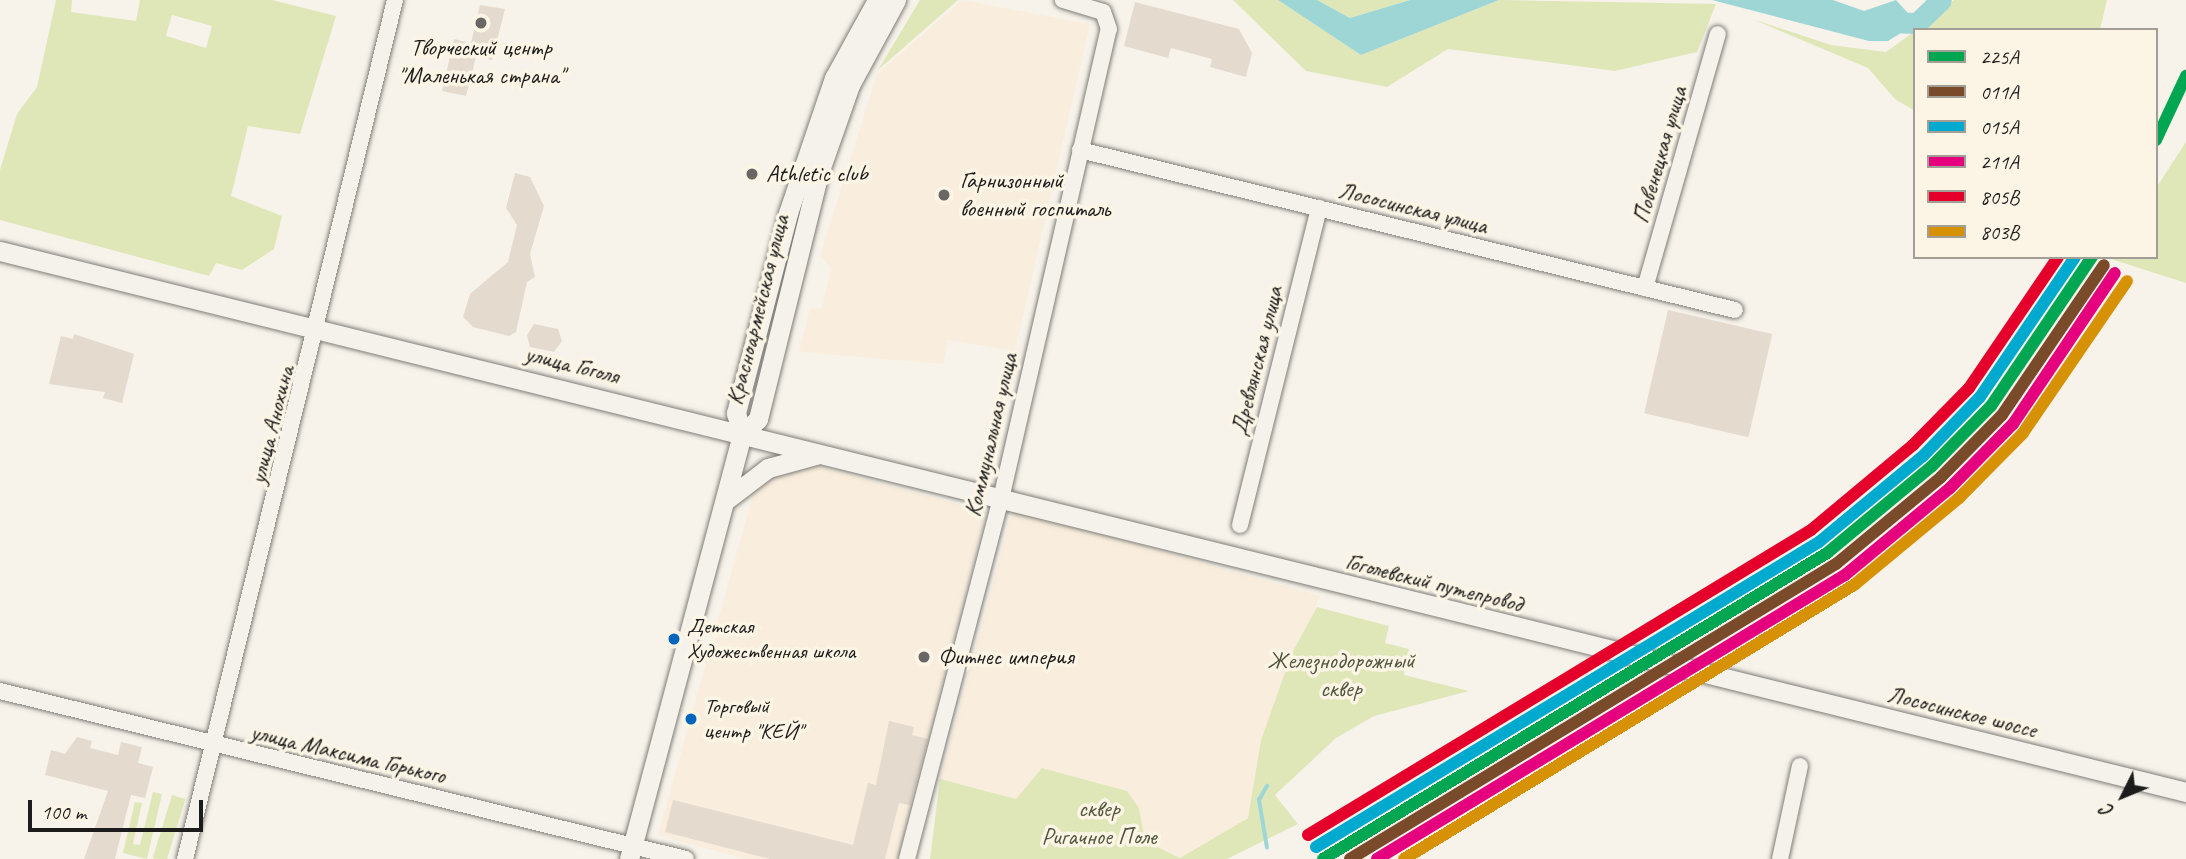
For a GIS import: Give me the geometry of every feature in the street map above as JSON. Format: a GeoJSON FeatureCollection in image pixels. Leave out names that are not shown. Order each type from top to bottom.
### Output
{"type":"FeatureCollection","features":[{"type":"Feature","properties":{"kind":"main road","name":"Красноармейская улица"},"geometry":{"type":"LineString","coordinates":[[631,852],[726,501],[742,434],[736,413],[788,213],[834,78],[877,0]]}},
{"type":"Feature","properties":{"kind":"main road","name":"Красноармейская улица"},"geometry":{"type":"LineString","coordinates":[[742,434],[758,419],[819,173],[850,85],[896,0]]}},
{"type":"Feature","properties":{"kind":"main road","name":"улица Гоголя"},"geometry":{"type":"LineString","coordinates":[[0,251],[1001,499],[1130,535]]}},
{"type":"Feature","properties":{"kind":"main road"},"geometry":{"type":"LineString","coordinates":[[726,501],[768,468],[821,454]]}},
{"type":"Feature","properties":{"kind":"main road","name":"Гоголевский путепровод"},"geometry":{"type":"LineString","coordinates":[[1130,535],[1727,679]]}},
{"type":"Feature","properties":{"kind":"main road","name":"Лососинское шоссе"},"geometry":{"type":"LineString","coordinates":[[1727,679],[2186,792]]}},
{"type":"Feature","properties":{"kind":"street","name":"улица Анохина"},"geometry":{"type":"LineString","coordinates":[[185,859],[319,328],[395,0]]}},
{"type":"Feature","properties":{"kind":"street","name":"Коммунальная улица"},"geometry":{"type":"LineString","coordinates":[[907,859],[1001,499],[1108,18],[1063,0]]}},
{"type":"Feature","properties":{"kind":"street","name":"Повенецкая улица"},"geometry":{"type":"LineString","coordinates":[[1645,288],[1718,34]]}},
{"type":"Feature","properties":{"kind":"street","name":"Лососинская улица"},"geometry":{"type":"LineString","coordinates":[[1080,149],[1735,310]]}},
{"type":"Feature","properties":{"kind":"street","name":"Древлянская улица"},"geometry":{"type":"LineString","coordinates":[[1240,525],[1319,208]]}},
{"type":"Feature","properties":{"kind":"street","name":"улица Максима Горького"},"geometry":{"type":"LineString","coordinates":[[0,691],[631,852],[686,859]]}},
{"type":"Feature","properties":{"kind":"street"},"geometry":{"type":"LineString","coordinates":[[1780,859],[1800,766]]}},
{"type":"Feature","properties":{"kind":"shaded area","name":"Гарнизонный военный госпиталь"},"geometry":{"type":"Polygon","coordinates":[[[962,0],[1090,24],[1015,351],[948,340],[943,364],[799,352],[810,309],[822,308],[831,268],[820,256],[877,74],[962,0]]]}},
{"type":"Feature","properties":{"kind":"shaded area"},"geometry":{"type":"Polygon","coordinates":[[[805,462],[986,512],[898,859],[745,859],[658,835],[756,484],[805,462]]]}},
{"type":"Feature","properties":{"kind":"shaded area"},"geometry":{"type":"Polygon","coordinates":[[[1013,509],[1320,596],[1261,740],[1248,818],[1181,858],[1145,841],[1139,808],[1016,799],[940,779],[1013,509]]]}},
{"type":"Feature","properties":{"kind":"green space"},"geometry":{"type":"Polygon","coordinates":[[[56,0],[72,0],[71,12],[136,21],[140,0],[272,0],[336,16],[300,134],[248,126],[231,196],[282,216],[274,249],[242,270],[216,263],[209,276],[0,220],[0,170],[17,114],[37,87],[56,0]],[[172,15],[166,36],[206,48],[212,26],[172,15]]]}},
{"type":"Feature","properties":{"kind":"green space"},"geometry":{"type":"Polygon","coordinates":[[[920,0],[958,0],[878,70],[920,0]]]}},
{"type":"Feature","properties":{"kind":"green space"},"geometry":{"type":"Polygon","coordinates":[[[1233,0],[1278,0],[1361,55],[1499,0],[1716,4],[1697,52],[1615,71],[1448,49],[1387,87],[1306,71],[1233,0]]]}},
{"type":"Feature","properties":{"kind":"green space"},"geometry":{"type":"Polygon","coordinates":[[[1317,0],[1410,0],[1350,18],[1317,0]]]}},
{"type":"Feature","properties":{"kind":"green space"},"geometry":{"type":"Polygon","coordinates":[[[1954,0],[2107,0],[2100,28],[1919,28],[1954,0]]]}},
{"type":"Feature","properties":{"kind":"green space"},"geometry":{"type":"Polygon","coordinates":[[[1752,19],[1831,45],[1886,52],[1913,32],[1913,110],[1895,99],[1868,68],[1752,19]]]}},
{"type":"Feature","properties":{"kind":"green space"},"geometry":{"type":"Polygon","coordinates":[[[2186,142],[2186,283],[2111,259],[2158,259],[2158,185],[2186,142]]]}},
{"type":"Feature","properties":{"kind":"green space"},"geometry":{"type":"Polygon","coordinates":[[[1317,607],[1389,626],[1385,643],[1409,649],[1404,675],[1469,691],[1374,716],[1336,738],[1275,795],[1298,824],[1227,859],[930,859],[940,779],[1016,799],[1042,768],[1127,791],[1139,808],[1145,841],[1180,858],[1248,818],[1261,740],[1292,653],[1317,607]]]}},
{"type":"Feature","properties":{"kind":"green space"},"geometry":{"type":"Polygon","coordinates":[[[153,792],[162,794],[147,859],[123,853],[135,802],[142,803],[133,844],[140,845],[153,792]]]}},
{"type":"Feature","properties":{"kind":"green space"},"geometry":{"type":"Polygon","coordinates":[[[172,795],[185,799],[167,859],[153,858],[172,795]]]}},
{"type":"Feature","properties":{"kind":"water"},"geometry":{"type":"Polygon","coordinates":[[[1278,0],[1317,0],[1350,18],[1410,0],[1499,0],[1361,55],[1278,0]]]}},
{"type":"Feature","properties":{"kind":"water"},"geometry":{"type":"Polygon","coordinates":[[[1712,0],[1833,0],[1864,11],[1896,0],[1917,23],[1888,41],[1869,41],[1712,0]]]}},
{"type":"Feature","properties":{"kind":"building"},"geometry":{"type":"Polygon","coordinates":[[[1135,2],[1239,29],[1252,53],[1246,77],[1210,67],[1212,59],[1171,48],[1168,58],[1124,46],[1135,2]]]}},
{"type":"Feature","properties":{"kind":"building"},"geometry":{"type":"Polygon","coordinates":[[[480,5],[505,9],[492,60],[476,57],[466,96],[442,91],[454,39],[471,43],[480,5]]]}},
{"type":"Feature","properties":{"kind":"building"},"geometry":{"type":"Polygon","coordinates":[[[515,173],[530,177],[544,206],[530,254],[535,277],[527,282],[516,332],[509,336],[473,327],[463,317],[470,294],[508,262],[517,225],[506,208],[515,173]]]}},
{"type":"Feature","properties":{"kind":"building"},"geometry":{"type":"Polygon","coordinates":[[[1668,310],[1772,334],[1748,437],[1644,413],[1668,310]]]}},
{"type":"Feature","properties":{"kind":"building"},"geometry":{"type":"Polygon","coordinates":[[[534,324],[558,329],[562,341],[554,352],[530,347],[527,335],[534,324]]]}},
{"type":"Feature","properties":{"kind":"building"},"geometry":{"type":"Polygon","coordinates":[[[74,334],[134,354],[122,403],[103,398],[105,392],[49,384],[61,336],[73,339],[74,334]]]}},
{"type":"Feature","properties":{"kind":"building"},"geometry":{"type":"Polygon","coordinates":[[[889,721],[914,727],[912,735],[928,739],[910,805],[899,803],[885,859],[770,859],[665,832],[673,800],[853,845],[868,783],[876,785],[889,721]]]}},
{"type":"Feature","properties":{"kind":"building"},"geometry":{"type":"Polygon","coordinates":[[[77,737],[92,741],[90,748],[118,755],[121,742],[142,747],[138,763],[153,767],[145,798],[131,795],[115,859],[84,859],[108,791],[45,775],[51,750],[65,754],[77,737]]]}},
{"type":"Feature","properties":{"kind":"waterway"},"geometry":{"type":"LineString","coordinates":[[1889,22],[1917,23],[1941,0]]}},
{"type":"Feature","properties":{"kind":"waterway"},"geometry":{"type":"LineString","coordinates":[[1267,786],[1259,800],[1267,848]]}},
{"type":"Feature","properties":{"kind":"transit line","name":"225А"},"geometry":{"type":"LineString","coordinates":[[2158,136],[2186,76]]}},
{"type":"Feature","properties":{"kind":"transit line","name":"805В"},"geometry":{"type":"LineString","coordinates":[[1308,835],[1811,530],[1913,445],[1969,388],[2057,259]]}},
{"type":"Feature","properties":{"kind":"transit line","name":"015А"},"geometry":{"type":"LineString","coordinates":[[1316,847],[1819,542],[1923,456],[1980,397],[2074,259]]}},
{"type":"Feature","properties":{"kind":"transit line","name":"225А"},"geometry":{"type":"LineString","coordinates":[[1323,859],[1827,553],[1932,466],[1991,406],[2091,259]]}},
{"type":"Feature","properties":{"kind":"transit line","name":"011А"},"geometry":{"type":"LineString","coordinates":[[1350,859],[1836,564],[1941,477],[2002,415],[2104,265]]}},
{"type":"Feature","properties":{"kind":"transit line","name":"211А"},"geometry":{"type":"LineString","coordinates":[[1377,859],[1845,575],[1950,488],[2013,424],[2115,273]]}},
{"type":"Feature","properties":{"kind":"transit line","name":"803В"},"geometry":{"type":"LineString","coordinates":[[1404,859],[1854,585],[1959,498],[2023,433],[2127,281]]}},
{"type":"Feature","properties":{"kind":"place","name":"Творческий центр \"Маленькая страна\""},"geometry":{"type":"Point","coordinates":[481,23]}},
{"type":"Feature","properties":{"kind":"place","name":"Athletic club"},"geometry":{"type":"Point","coordinates":[752,174]}},
{"type":"Feature","properties":{"kind":"place","name":"Гарнизонный военный госпиталь"},"geometry":{"type":"Point","coordinates":[944,195]}},
{"type":"Feature","properties":{"kind":"place","name":"Детская Художественная школа"},"geometry":{"type":"Point","coordinates":[674,639]}},
{"type":"Feature","properties":{"kind":"place","name":"Фитнес империя"},"geometry":{"type":"Point","coordinates":[924,657]}},
{"type":"Feature","properties":{"kind":"place","name":"Торговый центр \"КЕЙ\""},"geometry":{"type":"Point","coordinates":[691,719]}},
{"type":"Feature","properties":{"kind":"park label","name":"Железнодорожный сквер"},"geometry":{"type":"Point","coordinates":[1341,675]}},
{"type":"Feature","properties":{"kind":"park label","name":"сквер Ригачное Поле"},"geometry":{"type":"Point","coordinates":[1099,823]}}]}
